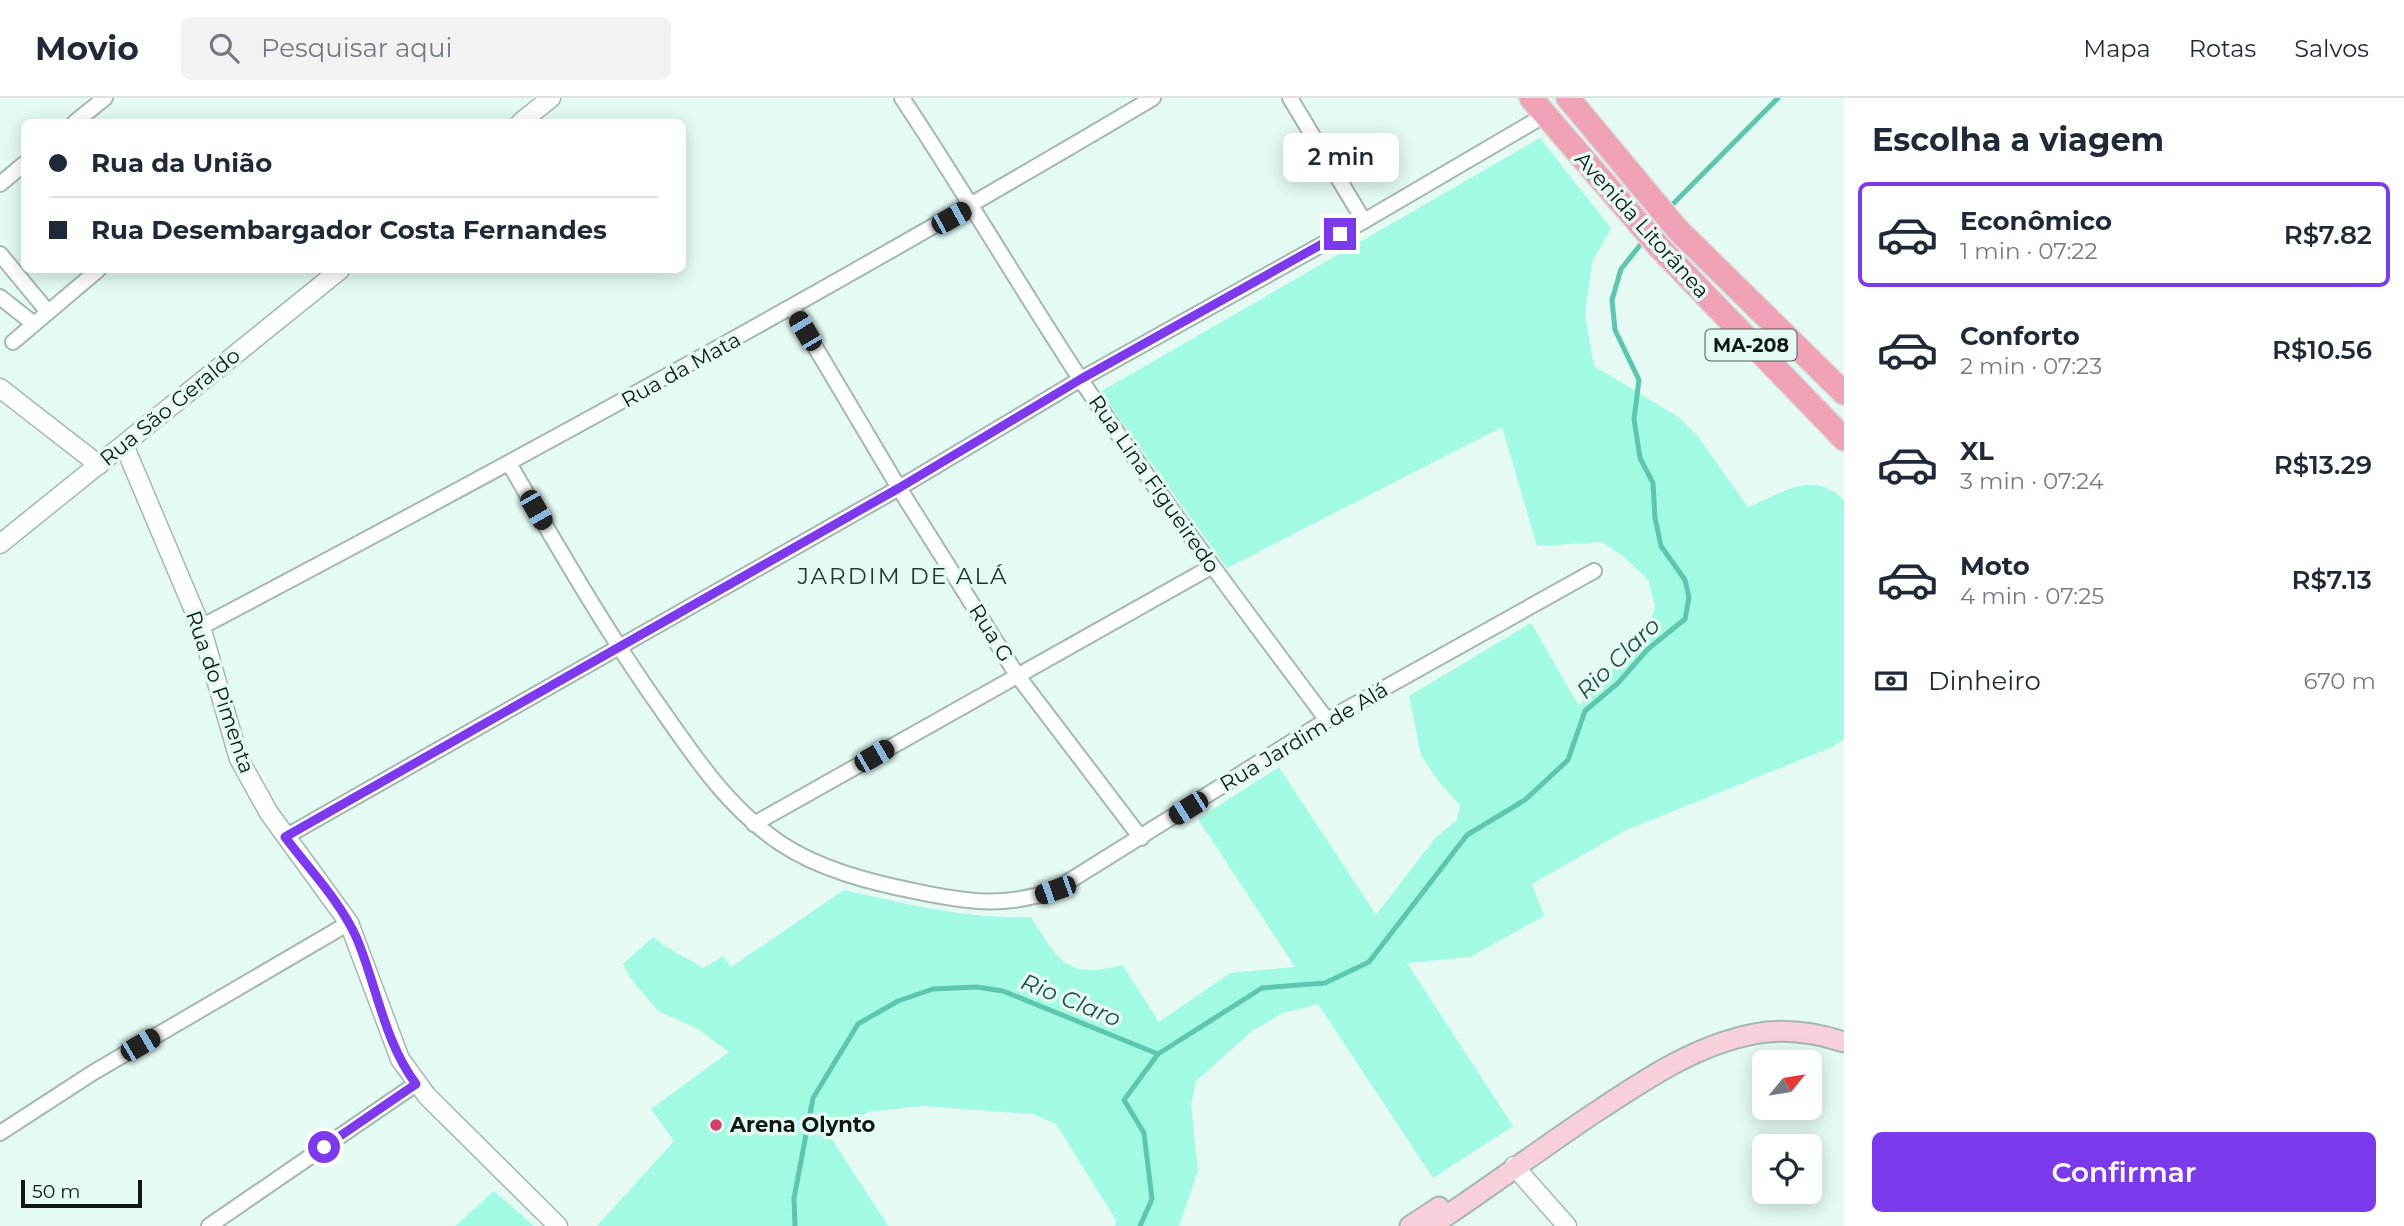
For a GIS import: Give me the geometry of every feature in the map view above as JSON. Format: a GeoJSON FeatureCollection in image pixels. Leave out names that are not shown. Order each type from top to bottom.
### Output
{"type":"FeatureCollection","features":[{"type":"Feature","properties":{"kind":"main road","name":"Avenida Litorânea"},"geometry":{"type":"LineString","coordinates":[[1568,98],[1678,230],[1844,393]]}},
{"type":"Feature","properties":{"kind":"main road"},"geometry":{"type":"LineString","coordinates":[[1580,98],[1608,148]]}},
{"type":"Feature","properties":{"kind":"main road","name":"Avenida Litorânea"},"geometry":{"type":"LineString","coordinates":[[1538,106],[1660,248],[1844,439]]}},
{"type":"Feature","properties":{"kind":"main road"},"geometry":{"type":"LineString","coordinates":[[1431,1226],[1488,1188],[1514,1166],[1660,1070],[1710,1047],[1772,1032],[1812,1034],[1844,1042]]}},
{"type":"Feature","properties":{"kind":"main road"},"geometry":{"type":"LineString","coordinates":[[1410,1226],[1481,1181],[1514,1166]]}},
{"type":"Feature","properties":{"kind":"street"},"geometry":{"type":"LineString","coordinates":[[79,119],[104,98]]}},
{"type":"Feature","properties":{"kind":"street"},"geometry":{"type":"LineString","coordinates":[[525,119],[551,98]]}},
{"type":"Feature","properties":{"kind":"street","name":"Rua Lina Figueiredo"},"geometry":{"type":"LineString","coordinates":[[902,98],[974,205],[1081,379],[1211,567],[1327,720]]}},
{"type":"Feature","properties":{"kind":"street","name":"Rua da Mata"},"geometry":{"type":"LineString","coordinates":[[201,627],[510,465],[974,205],[1153,98]]}},
{"type":"Feature","properties":{"kind":"street"},"geometry":{"type":"LineString","coordinates":[[1290,98],[1364,221]]}},
{"type":"Feature","properties":{"kind":"street"},"geometry":{"type":"LineString","coordinates":[[285,837],[616,646],[899,488],[1081,379],[1364,221],[1538,106]]}},
{"type":"Feature","properties":{"kind":"street"},"geometry":{"type":"LineString","coordinates":[[0,184],[21,166]]}},
{"type":"Feature","properties":{"kind":"street"},"geometry":{"type":"LineString","coordinates":[[0,254],[48,312]]}},
{"type":"Feature","properties":{"kind":"street"},"geometry":{"type":"LineString","coordinates":[[13,342],[94,273]]}},
{"type":"Feature","properties":{"kind":"street","name":"Rua São Geraldo"},"geometry":{"type":"LineString","coordinates":[[0,544],[336,273]]}},
{"type":"Feature","properties":{"kind":"street"},"geometry":{"type":"LineString","coordinates":[[0,297],[34,324]]}},
{"type":"Feature","properties":{"kind":"street","name":"Rua G"},"geometry":{"type":"LineString","coordinates":[[792,308],[899,488],[1017,675],[1142,838]]}},
{"type":"Feature","properties":{"kind":"street"},"geometry":{"type":"LineString","coordinates":[[0,388],[99,465]]}},
{"type":"Feature","properties":{"kind":"street","name":"Rua do Pimenta"},"geometry":{"type":"LineString","coordinates":[[124,445],[201,627],[239,759],[253,788],[285,837],[349,923],[361,950],[391,1041],[416,1084],[558,1226]]}},
{"type":"Feature","properties":{"kind":"street","name":"Rua Jardim de Alá"},"geometry":{"type":"LineString","coordinates":[[510,465],[616,646],[726,799],[782,845],[853,876],[976,902],[1007,903],[1055,890],[1327,720],[1594,571]]}},
{"type":"Feature","properties":{"kind":"street"},"geometry":{"type":"LineString","coordinates":[[754,824],[1211,567]]}},
{"type":"Feature","properties":{"kind":"street"},"geometry":{"type":"LineString","coordinates":[[0,1133],[94,1072],[349,923]]}},
{"type":"Feature","properties":{"kind":"street"},"geometry":{"type":"LineString","coordinates":[[209,1226],[416,1084]]}},
{"type":"Feature","properties":{"kind":"street"},"geometry":{"type":"LineString","coordinates":[[1514,1166],[1567,1226]]}},
{"type":"Feature","properties":{"kind":"green space"},"geometry":{"type":"Polygon","coordinates":[[[1540,138],[1611,228],[1592,262],[1585,315],[1594,366],[1680,418],[1699,438],[1748,507],[1785,490],[1809,485],[1832,491],[1844,500],[1844,739],[1832,747],[1624,831],[1532,884],[1544,916],[1470,957],[1407,963],[1513,1126],[1433,1178],[1318,1004],[1283,1013],[1252,1031],[1196,1081],[1191,1104],[1198,1171],[1179,1226],[1115,1226],[1116,1220],[1056,1124],[1033,1114],[923,1106],[868,1112],[830,1136],[888,1226],[597,1226],[674,1141],[651,1109],[729,1052],[698,1029],[658,1011],[631,979],[623,964],[653,937],[703,968],[723,956],[731,967],[844,890],[960,913],[1031,917],[1049,945],[1066,963],[1088,970],[1122,965],[1159,1022],[1230,973],[1295,967],[1198,819],[1279,767],[1376,915],[1436,837],[1457,820],[1460,805],[1438,781],[1421,755],[1409,696],[1531,623],[1579,706],[1600,677],[1631,655],[1646,639],[1655,606],[1648,580],[1624,557],[1601,542],[1537,546],[1502,427],[1227,568],[1100,392],[1540,138]]]}},
{"type":"Feature","properties":{"kind":"green space"},"geometry":{"type":"Polygon","coordinates":[[[494,1191],[534,1226],[455,1226],[494,1191]]]}},
{"type":"Feature","properties":{"kind":"waterway","name":"Rio Claro"},"geometry":{"type":"LineString","coordinates":[[1668,209],[1778,98]]}},
{"type":"Feature","properties":{"kind":"waterway","name":"Rio Claro"},"geometry":{"type":"LineString","coordinates":[[1140,1226],[1152,1199],[1144,1133],[1124,1100],[1158,1054],[1262,988],[1325,983],[1369,962],[1467,835],[1525,800],[1568,760],[1585,711],[1618,683],[1648,649],[1685,619],[1689,597],[1685,580],[1661,546],[1655,518],[1653,483],[1640,458],[1634,419],[1639,380],[1615,330],[1612,300],[1621,269],[1645,239]]}},
{"type":"Feature","properties":{"kind":"waterway","name":"Rio Claro"},"geometry":{"type":"LineString","coordinates":[[795,1226],[794,1198],[813,1098],[858,1024],[898,1001],[933,989],[977,987],[1003,991],[1158,1054]]}},
{"type":"Feature","properties":{"kind":"place","name":"Arena Olynto"},"geometry":{"type":"Point","coordinates":[716,1125]}},
{"type":"Feature","properties":{"kind":"district","name":"JARDIM DE ALÁ"},"geometry":{"type":"Point","coordinates":[903,576]}},
{"type":"Feature","properties":{"kind":"route"},"geometry":{"type":"LineString","coordinates":[[324,1147],[416,1084],[391,1041],[356,936],[329,894],[285,837],[616,646],[899,488],[1081,379],[1340,234]]}}]}
